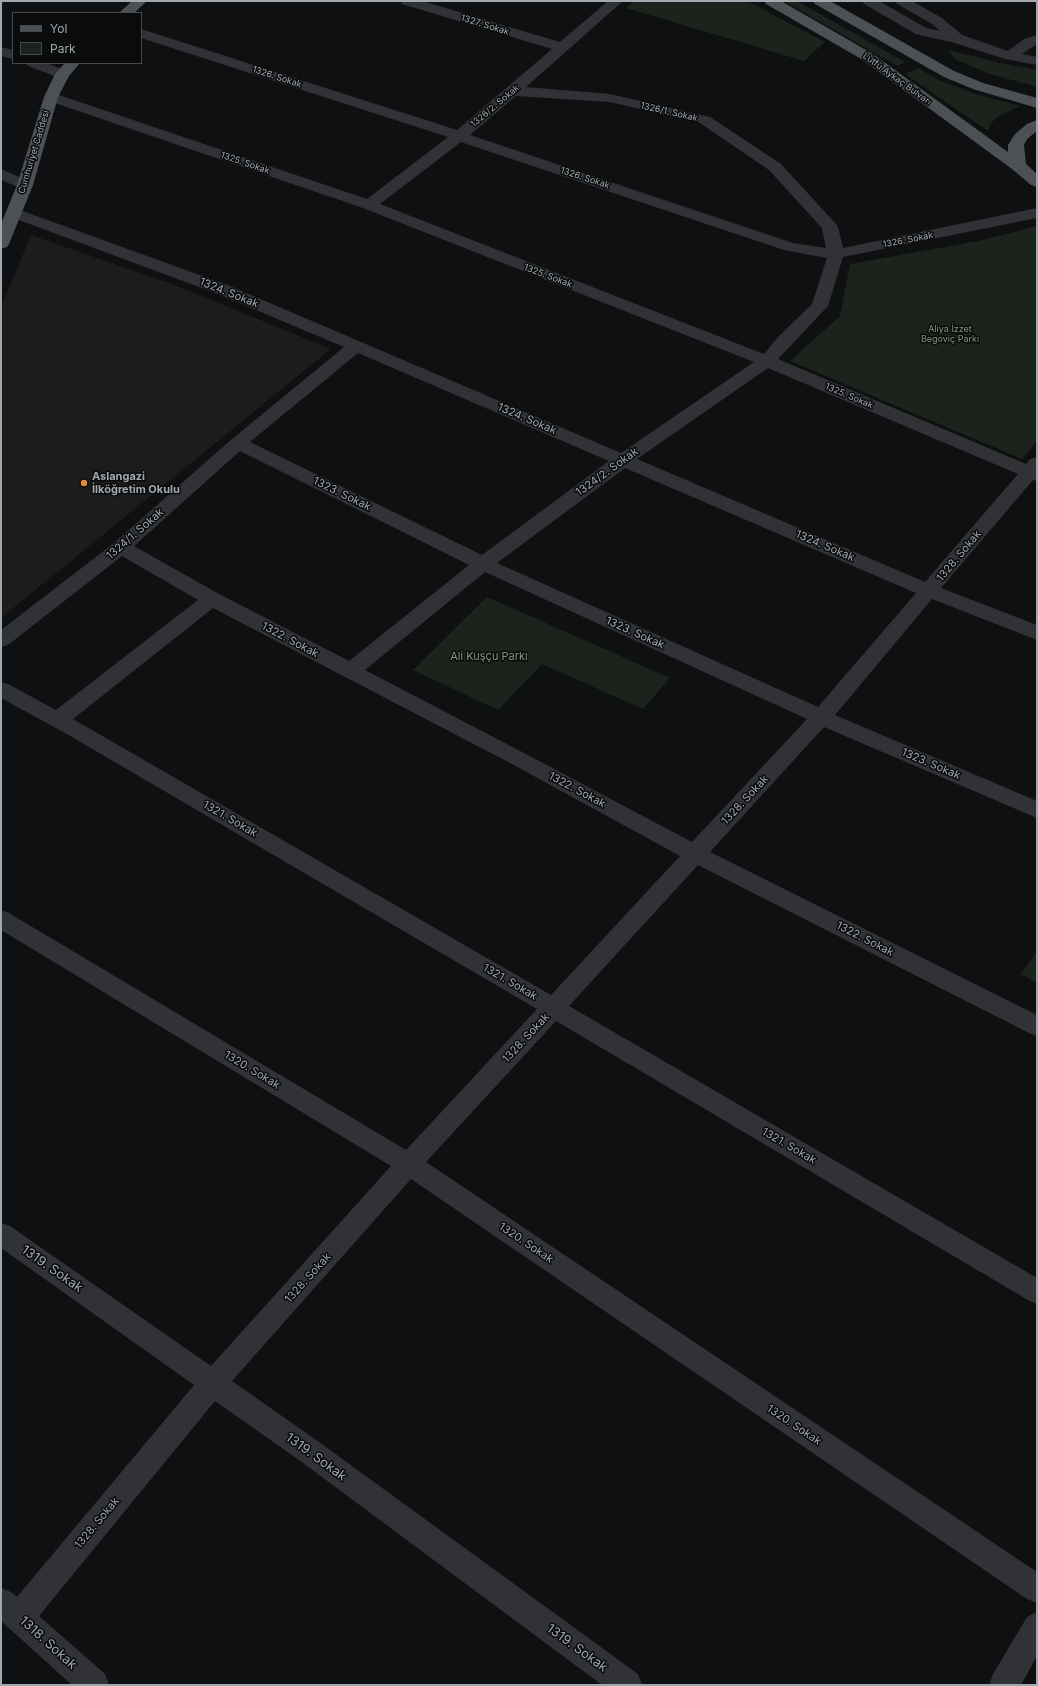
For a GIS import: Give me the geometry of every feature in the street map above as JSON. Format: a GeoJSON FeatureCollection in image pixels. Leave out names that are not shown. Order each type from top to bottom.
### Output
{"type":"FeatureCollection","features":[{"type":"Feature","properties":{"kind":"main road"},"geometry":{"type":"LineString","coordinates":[[127,12],[140,1]]}},
{"type":"Feature","properties":{"kind":"main road","name":"Lütfü Aykaç Bulvarı"},"geometry":{"type":"LineString","coordinates":[[771,1],[868,57],[1018,166],[1037,182]]}},
{"type":"Feature","properties":{"kind":"main road"},"geometry":{"type":"LineString","coordinates":[[820,1],[949,74],[978,86],[1037,103]]}},
{"type":"Feature","properties":{"kind":"main road","name":"Cumhuriyet Caddesi"},"geometry":{"type":"LineString","coordinates":[[1,244],[25,184],[51,97],[62,74],[73,64]]}},
{"type":"Feature","properties":{"kind":"main road"},"geometry":{"type":"LineString","coordinates":[[1018,166],[1016,145],[1020,137],[1032,127],[1037,125]]}},
{"type":"Feature","properties":{"kind":"street","name":"1327. Sokak"},"geometry":{"type":"LineString","coordinates":[[407,1],[563,48]]}},
{"type":"Feature","properties":{"kind":"street","name":"1326/2. Sokak"},"geometry":{"type":"LineString","coordinates":[[369,205],[459,136],[616,1]]}},
{"type":"Feature","properties":{"kind":"street"},"geometry":{"type":"LineString","coordinates":[[869,1],[921,31],[959,39],[1010,56],[1037,61]]}},
{"type":"Feature","properties":{"kind":"street"},"geometry":{"type":"LineString","coordinates":[[902,1],[937,21],[959,39]]}},
{"type":"Feature","properties":{"kind":"street","name":"1326. Sokak"},"geometry":{"type":"LineString","coordinates":[[142,33],[459,136],[790,246],[836,254],[1037,213]]}},
{"type":"Feature","properties":{"kind":"street"},"geometry":{"type":"LineString","coordinates":[[1010,56],[1029,42],[1037,39]]}},
{"type":"Feature","properties":{"kind":"street"},"geometry":{"type":"LineString","coordinates":[[1,51],[12,55]]}},
{"type":"Feature","properties":{"kind":"street"},"geometry":{"type":"LineString","coordinates":[[36,64],[62,74]]}},
{"type":"Feature","properties":{"kind":"street","name":"1326/1. Sokak"},"geometry":{"type":"LineString","coordinates":[[513,91],[610,98],[705,120],[775,167],[830,227],[836,254]]}},
{"type":"Feature","properties":{"kind":"street","name":"1325. Sokak"},"geometry":{"type":"LineString","coordinates":[[51,97],[369,205],[767,361],[1035,470]]}},
{"type":"Feature","properties":{"kind":"street"},"geometry":{"type":"LineString","coordinates":[[1,174],[25,184]]}},
{"type":"Feature","properties":{"kind":"street","name":"1324. Sokak"},"geometry":{"type":"LineString","coordinates":[[14,213],[224,290],[930,591],[1037,633]]}},
{"type":"Feature","properties":{"kind":"street","name":"1324/2. Sokak"},"geometry":{"type":"LineString","coordinates":[[350,671],[482,564],[623,460],[767,361],[784,341],[820,306],[836,254]]}},
{"type":"Feature","properties":{"kind":"street","name":"1324/1. Sokak"},"geometry":{"type":"LineString","coordinates":[[1,640],[121,547],[238,443],[356,346]]}},
{"type":"Feature","properties":{"kind":"street","name":"1323. Sokak"},"geometry":{"type":"LineString","coordinates":[[238,443],[482,564],[821,717],[1037,810]]}},
{"type":"Feature","properties":{"kind":"street","name":"1328. Sokak"},"geometry":{"type":"LineString","coordinates":[[10,1609],[409,1164],[821,717],[1035,470]]}},
{"type":"Feature","properties":{"kind":"street","name":"1322. Sokak"},"geometry":{"type":"LineString","coordinates":[[121,547],[212,599],[517,758],[695,854],[1037,1026]]}},
{"type":"Feature","properties":{"kind":"street"},"geometry":{"type":"LineString","coordinates":[[58,720],[212,599]]}},
{"type":"Feature","properties":{"kind":"street","name":"1321. Sokak"},"geometry":{"type":"LineString","coordinates":[[1,689],[58,720],[554,1008],[1037,1292]]}},
{"type":"Feature","properties":{"kind":"street","name":"1320. Sokak"},"geometry":{"type":"LineString","coordinates":[[1,919],[409,1164],[1037,1589]]}},
{"type":"Feature","properties":{"kind":"street","name":"1319. Sokak"},"geometry":{"type":"LineString","coordinates":[[1,1234],[309,1451],[627,1685]]}},
{"type":"Feature","properties":{"kind":"street","name":"1318. Sokak"},"geometry":{"type":"LineString","coordinates":[[10,1609],[94,1685]]}},
{"type":"Feature","properties":{"kind":"street"},"geometry":{"type":"LineString","coordinates":[[1004,1685],[1037,1627]]}},
{"type":"Feature","properties":{"kind":"shaded area","name":"Aslangazi İlköğretim Okulu"},"geometry":{"type":"Polygon","coordinates":[[[31,235],[172,284],[331,349],[1,618],[1,307],[31,235]]]}},
{"type":"Feature","properties":{"kind":"green space"},"geometry":{"type":"Polygon","coordinates":[[[634,1],[747,1],[825,42],[804,61],[626,8],[634,1]]]}},
{"type":"Feature","properties":{"kind":"green space"},"geometry":{"type":"Polygon","coordinates":[[[784,1],[797,1],[905,62],[897,66],[784,1]]]}},
{"type":"Feature","properties":{"kind":"green space"},"geometry":{"type":"Polygon","coordinates":[[[948,50],[1000,63],[1037,70],[1037,87],[987,73],[955,59],[948,50]]]}},
{"type":"Feature","properties":{"kind":"green space"},"geometry":{"type":"Polygon","coordinates":[[[918,68],[939,80],[975,94],[1020,106],[999,116],[991,123],[988,131],[905,74],[918,68]]]}},
{"type":"Feature","properties":{"kind":"green space","name":"Aliya İzzet Begoviç Parkı"},"geometry":{"type":"Polygon","coordinates":[[[1037,226],[1037,441],[1022,459],[790,361],[840,316],[850,264],[978,241],[1037,226]]]}},
{"type":"Feature","properties":{"kind":"green space","name":"Ali Kuşçu Parkı"},"geometry":{"type":"Polygon","coordinates":[[[487,597],[670,678],[643,709],[542,664],[498,710],[413,670],[487,597]]]}},
{"type":"Feature","properties":{"kind":"green space"},"geometry":{"type":"Polygon","coordinates":[[[1037,951],[1037,983],[1021,974],[1037,951]]]}},
{"type":"Feature","properties":{"kind":"place","name":"Aslangazi İlköğretim Okulu"},"geometry":{"type":"Point","coordinates":[84,483]}}]}
